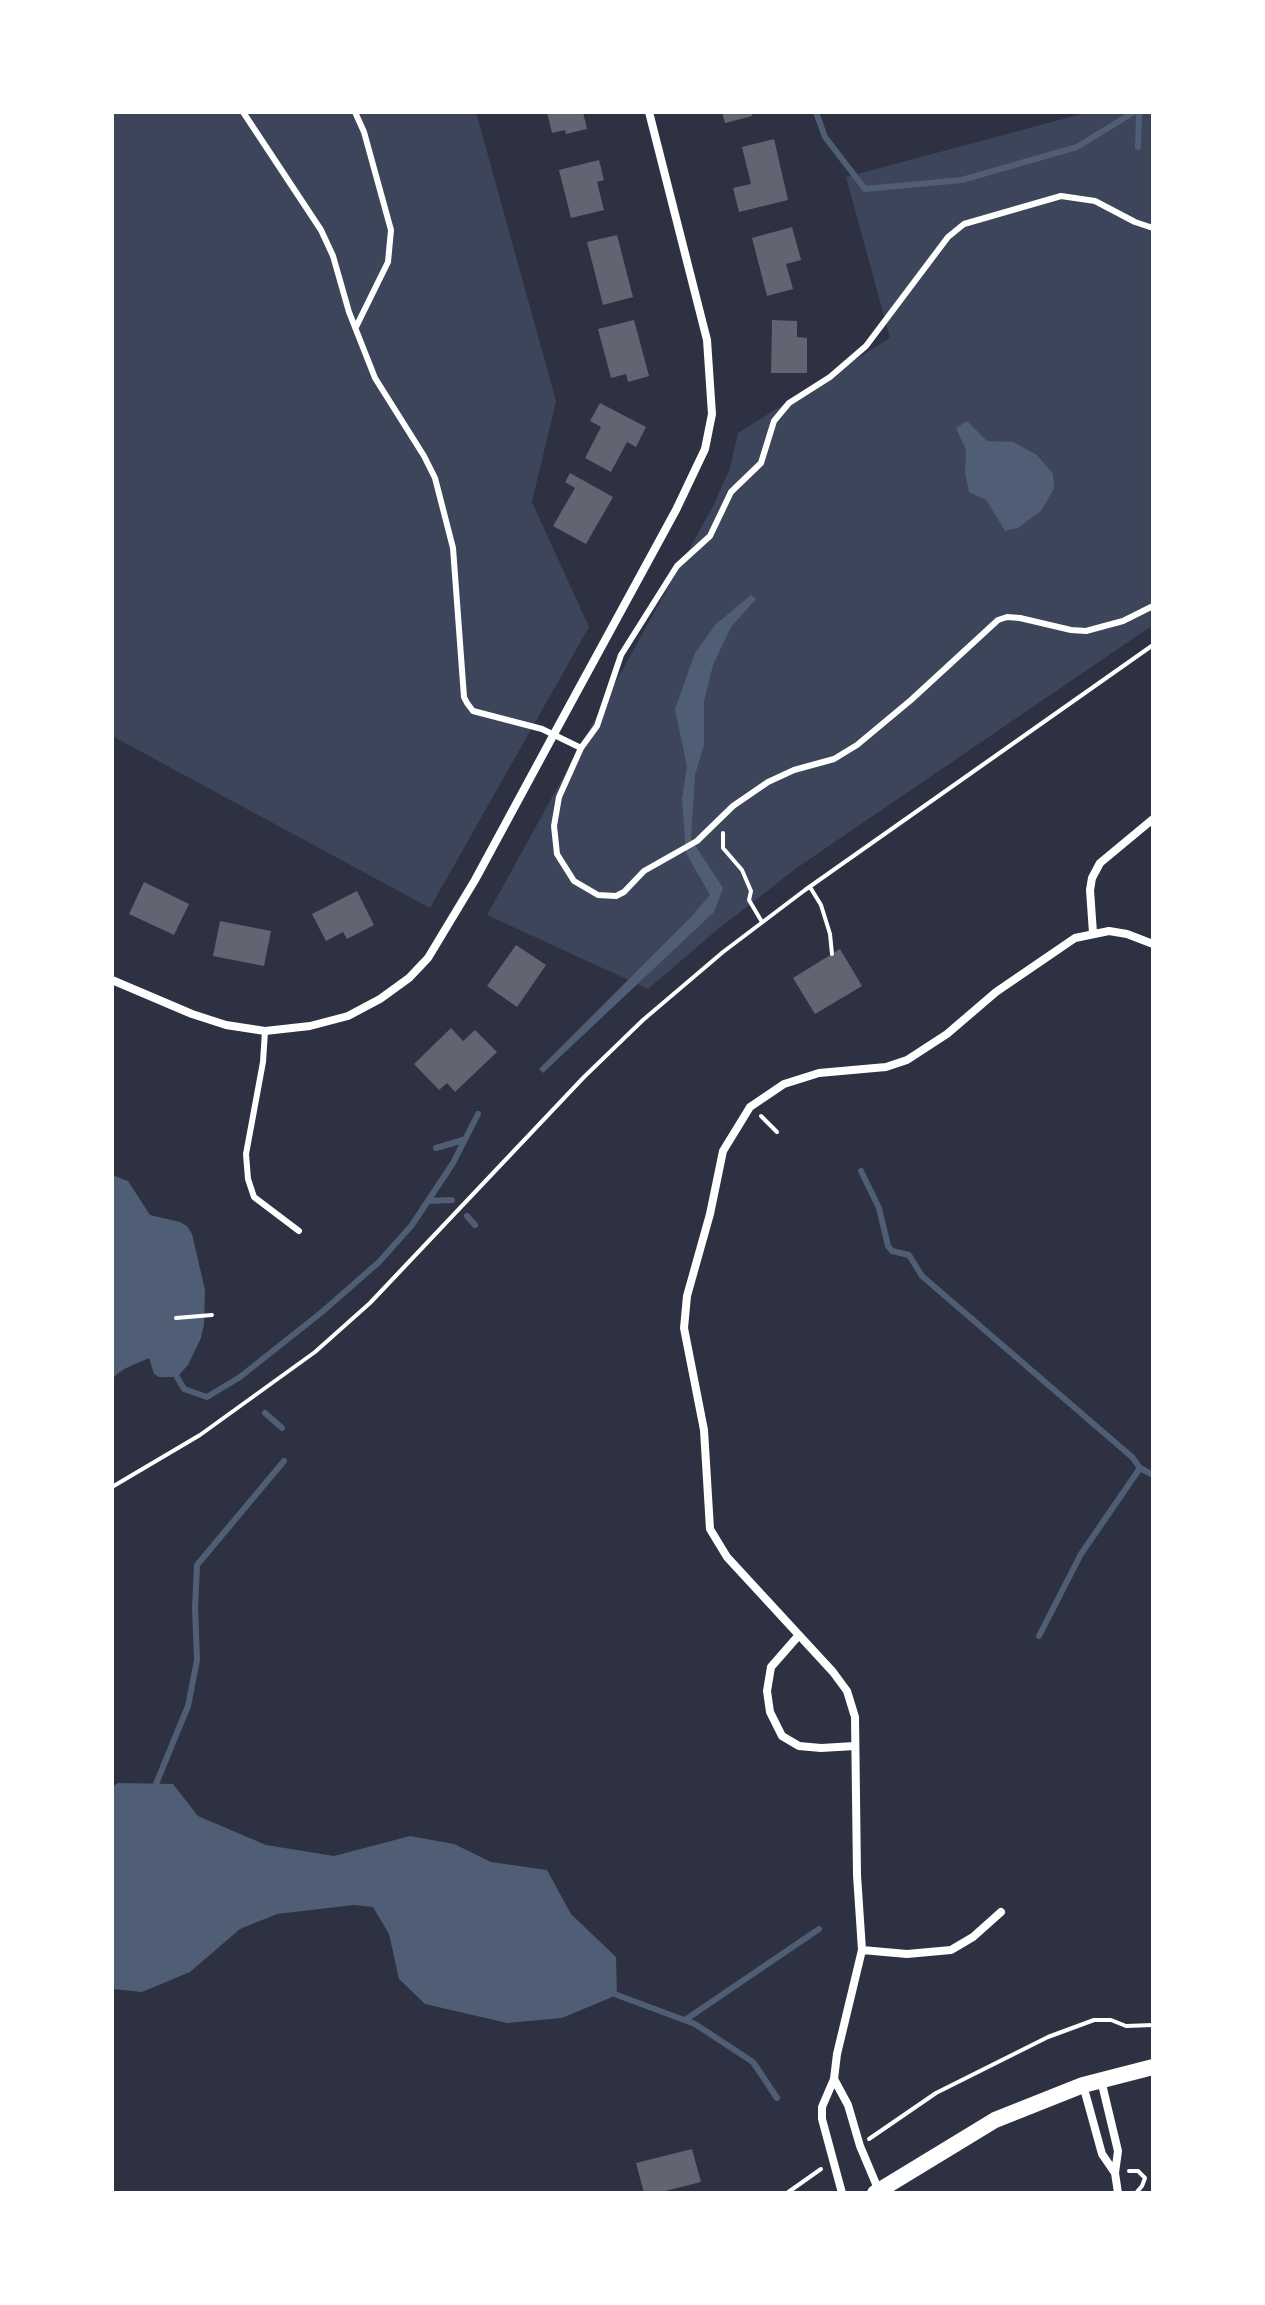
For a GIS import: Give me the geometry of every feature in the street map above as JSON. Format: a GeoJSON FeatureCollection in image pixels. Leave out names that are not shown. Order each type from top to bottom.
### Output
{"type":"FeatureCollection","features":[{"type":"Feature","properties":{"kind":"main road"},"geometry":{"type":"LineString","coordinates":[[877,2192],[995,2120],[1083,2085],[1153,2067]]}},
{"type":"Feature","properties":{"kind":"street"},"geometry":{"type":"LineString","coordinates":[[112,980],[192,1014],[226,1025],[265,1031],[310,1026],[348,1016],[380,999],[409,978],[428,958],[475,880],[676,510],[705,449],[712,414],[707,340],[649,112]]}},
{"type":"Feature","properties":{"kind":"street"},"geometry":{"type":"LineString","coordinates":[[1093,933],[1092,878],[1100,863],[1153,819]]}},
{"type":"Feature","properties":{"kind":"street"},"geometry":{"type":"LineString","coordinates":[[842,2193],[822,2119],[822,2107],[834,2079],[862,1950],[857,1875],[855,1717],[847,1691],[727,1557],[710,1529],[704,1430],[684,1328],[687,1296],[710,1214],[723,1151],[750,1107],[784,1084],[819,1073],[886,1067],[907,1060],[947,1034],[996,992],[1075,938],[1109,931],[1153,944]]}},
{"type":"Feature","properties":{"kind":"street"},"geometry":{"type":"LineString","coordinates":[[799,1635],[771,1667],[767,1691],[770,1712],[782,1736],[799,1746],[855,1746]]}},
{"type":"Feature","properties":{"kind":"street"},"geometry":{"type":"LineString","coordinates":[[862,1950],[907,1954],[951,1950],[973,1937],[1001,1912]]}},
{"type":"Feature","properties":{"kind":"street"},"geometry":{"type":"LineString","coordinates":[[834,2079],[848,2105],[877,2192]]}},
{"type":"Feature","properties":{"kind":"street"},"geometry":{"type":"LineString","coordinates":[[1101,2080],[1118,2151],[1115,2173],[1118,2193]]}},
{"type":"Feature","properties":{"kind":"street"},"geometry":{"type":"LineString","coordinates":[[1083,2085],[1102,2154],[1115,2173]]}},
{"type":"Feature","properties":{"kind":"lane"},"geometry":{"type":"LineString","coordinates":[[243,112],[321,230],[375,378],[435,478],[453,548],[464,697],[467,703],[473,711],[554,734],[581,748]]}},
{"type":"Feature","properties":{"kind":"lane"},"geometry":{"type":"LineString","coordinates":[[355,112],[364,132],[391,230],[388,262],[356,327]]}},
{"type":"Feature","properties":{"kind":"lane"},"geometry":{"type":"LineString","coordinates":[[1153,228],[1095,201],[1061,196],[964,224],[948,237],[866,346],[830,377],[789,403],[774,421],[761,463],[731,492],[710,536],[677,566],[621,655],[597,726],[581,748],[559,797],[554,826],[557,854],[574,881],[598,895],[616,896],[644,871],[697,841],[733,806],[768,782],[794,770],[834,759],[857,745],[998,620],[1020,618],[1086,631],[1123,621],[1153,606]]}},
{"type":"Feature","properties":{"kind":"lane"},"geometry":{"type":"LineString","coordinates":[[265,1031],[263,1062],[246,1154],[248,1179],[254,1197],[299,1231]]}},
{"type":"Feature","properties":{"kind":"path"},"geometry":{"type":"LineString","coordinates":[[112,1487],[200,1435],[315,1352],[370,1303],[584,1077],[683,985],[810,887],[1153,645]]}},
{"type":"Feature","properties":{"kind":"path"},"geometry":{"type":"LineString","coordinates":[[733,806],[723,835],[723,848],[742,870],[751,891],[749,900],[762,922]]}},
{"type":"Feature","properties":{"kind":"path"},"geometry":{"type":"LineString","coordinates":[[810,887],[821,905],[830,934],[832,954]]}},
{"type":"Feature","properties":{"kind":"path"},"geometry":{"type":"LineString","coordinates":[[750,1107],[777,1132]]}},
{"type":"Feature","properties":{"kind":"path"},"geometry":{"type":"LineString","coordinates":[[176,1318],[212,1315]]}},
{"type":"Feature","properties":{"kind":"path"},"geometry":{"type":"LineString","coordinates":[[860,2146],[936,2093],[1048,2037],[1094,2020],[1111,2020],[1126,2026],[1153,2025]]}},
{"type":"Feature","properties":{"kind":"path"},"geometry":{"type":"LineString","coordinates":[[787,2193],[833,2162]]}},
{"type":"Feature","properties":{"kind":"path"},"geometry":{"type":"LineString","coordinates":[[1115,2173],[1128,2170],[1141,2173],[1145,2180],[1136,2193]]}},
{"type":"Feature","properties":{"kind":"shaded area"},"geometry":{"type":"Polygon","coordinates":[[[112,112],[476,112],[556,401],[532,502],[589,627],[430,908],[112,736],[112,112]]]}},
{"type":"Feature","properties":{"kind":"shaded area"},"geometry":{"type":"Polygon","coordinates":[[[1089,112],[1153,112],[1153,625],[798,867],[648,989],[487,915],[713,506],[730,468],[738,433],[890,338],[846,177],[1089,112]]]}},
{"type":"Feature","properties":{"kind":"shaded area"},"geometry":{"type":"Polygon","coordinates":[[[967,421],[987,441],[1013,442],[1037,455],[1053,474],[1054,489],[1041,511],[1018,528],[1005,531],[986,500],[969,492],[965,473],[966,450],[956,428],[967,421]]]}},
{"type":"Feature","properties":{"kind":"shaded area"},"geometry":{"type":"Polygon","coordinates":[[[751,595],[756,599],[731,627],[713,665],[704,701],[704,745],[695,775],[691,839],[723,888],[714,912],[543,1073],[539,1069],[710,895],[686,853],[682,799],[687,767],[675,709],[695,653],[715,625],[751,595]]]}},
{"type":"Feature","properties":{"kind":"shaded area"},"geometry":{"type":"Polygon","coordinates":[[[112,1175],[128,1181],[150,1215],[180,1222],[192,1234],[205,1290],[204,1324],[188,1365],[177,1377],[154,1374],[149,1358],[112,1378],[112,1175]]]}},
{"type":"Feature","properties":{"kind":"shaded area"},"geometry":{"type":"Polygon","coordinates":[[[118,1783],[173,1784],[198,1816],[266,1845],[334,1856],[410,1836],[454,1844],[491,1862],[547,1870],[571,1914],[616,1957],[617,1995],[562,2018],[507,2023],[425,2004],[399,1979],[389,1934],[373,1907],[354,1905],[277,1914],[240,1929],[190,1972],[142,1992],[112,1989],[112,1787],[118,1783]]]}},
{"type":"Feature","properties":{"kind":"building"},"geometry":{"type":"Polygon","coordinates":[[[547,112],[583,112],[587,129],[566,134],[565,130],[552,133],[547,112]]]}},
{"type":"Feature","properties":{"kind":"building"},"geometry":{"type":"Polygon","coordinates":[[[722,112],[751,112],[752,116],[725,123],[722,112]]]}},
{"type":"Feature","properties":{"kind":"building"},"geometry":{"type":"Polygon","coordinates":[[[774,139],[788,200],[739,212],[733,188],[751,184],[742,147],[774,139]]]}},
{"type":"Feature","properties":{"kind":"building"},"geometry":{"type":"Polygon","coordinates":[[[599,160],[604,180],[597,182],[604,210],[571,218],[559,170],[599,160]]]}},
{"type":"Feature","properties":{"kind":"building"},"geometry":{"type":"Polygon","coordinates":[[[792,227],[801,260],[786,264],[793,289],[767,296],[752,238],[792,227]]]}},
{"type":"Feature","properties":{"kind":"building"},"geometry":{"type":"Polygon","coordinates":[[[617,235],[633,297],[603,305],[587,242],[617,235]]]}},
{"type":"Feature","properties":{"kind":"building"},"geometry":{"type":"Polygon","coordinates":[[[634,320],[649,376],[628,382],[626,374],[611,378],[598,329],[634,320]]]}},
{"type":"Feature","properties":{"kind":"building"},"geometry":{"type":"Polygon","coordinates":[[[772,320],[797,321],[797,337],[807,338],[807,373],[771,373],[772,320]]]}},
{"type":"Feature","properties":{"kind":"building"},"geometry":{"type":"Polygon","coordinates":[[[600,403],[646,427],[636,447],[627,442],[611,472],[585,458],[601,427],[590,421],[600,403]]]}},
{"type":"Feature","properties":{"kind":"building"},"geometry":{"type":"Polygon","coordinates":[[[570,473],[613,497],[586,544],[553,526],[575,488],[565,482],[570,473]]]}},
{"type":"Feature","properties":{"kind":"building"},"geometry":{"type":"Polygon","coordinates":[[[144,882],[189,904],[174,935],[129,914],[144,882]]]}},
{"type":"Feature","properties":{"kind":"building"},"geometry":{"type":"Polygon","coordinates":[[[357,891],[374,925],[347,939],[343,932],[326,941],[312,914],[357,891]]]}},
{"type":"Feature","properties":{"kind":"building"},"geometry":{"type":"Polygon","coordinates":[[[220,921],[271,931],[264,966],[213,956],[220,921]]]}},
{"type":"Feature","properties":{"kind":"building"},"geometry":{"type":"Polygon","coordinates":[[[516,945],[546,965],[517,1007],[487,986],[516,945]]]}},
{"type":"Feature","properties":{"kind":"building"},"geometry":{"type":"Polygon","coordinates":[[[840,949],[862,986],[815,1014],[793,978],[840,949]]]}},
{"type":"Feature","properties":{"kind":"building"},"geometry":{"type":"Polygon","coordinates":[[[451,1028],[463,1041],[475,1030],[497,1052],[455,1092],[447,1083],[439,1090],[414,1064],[451,1028]]]}},
{"type":"Feature","properties":{"kind":"building"},"geometry":{"type":"Polygon","coordinates":[[[692,2149],[701,2182],[657,2193],[644,2193],[636,2163],[692,2149]]]}},
{"type":"Feature","properties":{"kind":"waterway"},"geometry":{"type":"LineString","coordinates":[[816,112],[825,137],[865,189],[962,180],[1077,147],[1134,112]]}},
{"type":"Feature","properties":{"kind":"waterway"},"geometry":{"type":"LineString","coordinates":[[1138,147],[1139,112]]}},
{"type":"Feature","properties":{"kind":"waterway"},"geometry":{"type":"LineString","coordinates":[[177,1377],[184,1389],[207,1397],[240,1377],[322,1312],[379,1262],[412,1225],[453,1163],[478,1114]]}},
{"type":"Feature","properties":{"kind":"waterway"},"geometry":{"type":"LineString","coordinates":[[436,1148],[463,1140]]}},
{"type":"Feature","properties":{"kind":"waterway"},"geometry":{"type":"LineString","coordinates":[[861,1171],[879,1208],[892,1251],[909,1255],[922,1276],[1132,1457],[1140,1468],[1153,1475]]}},
{"type":"Feature","properties":{"kind":"waterway"},"geometry":{"type":"LineString","coordinates":[[428,1201],[452,1200]]}},
{"type":"Feature","properties":{"kind":"waterway"},"geometry":{"type":"LineString","coordinates":[[467,1216],[475,1225]]}},
{"type":"Feature","properties":{"kind":"waterway"},"geometry":{"type":"LineString","coordinates":[[265,1413],[282,1428]]}},
{"type":"Feature","properties":{"kind":"waterway"},"geometry":{"type":"LineString","coordinates":[[156,1784],[188,1706],[197,1660],[197,1565],[284,1461]]}},
{"type":"Feature","properties":{"kind":"waterway"},"geometry":{"type":"LineString","coordinates":[[1039,1636],[1081,1554],[1140,1468]]}},
{"type":"Feature","properties":{"kind":"waterway"},"geometry":{"type":"LineString","coordinates":[[685,2020],[819,1929]]}},
{"type":"Feature","properties":{"kind":"waterway"},"geometry":{"type":"LineString","coordinates":[[617,1995],[695,2024],[753,2062],[777,2098]]}}]}
